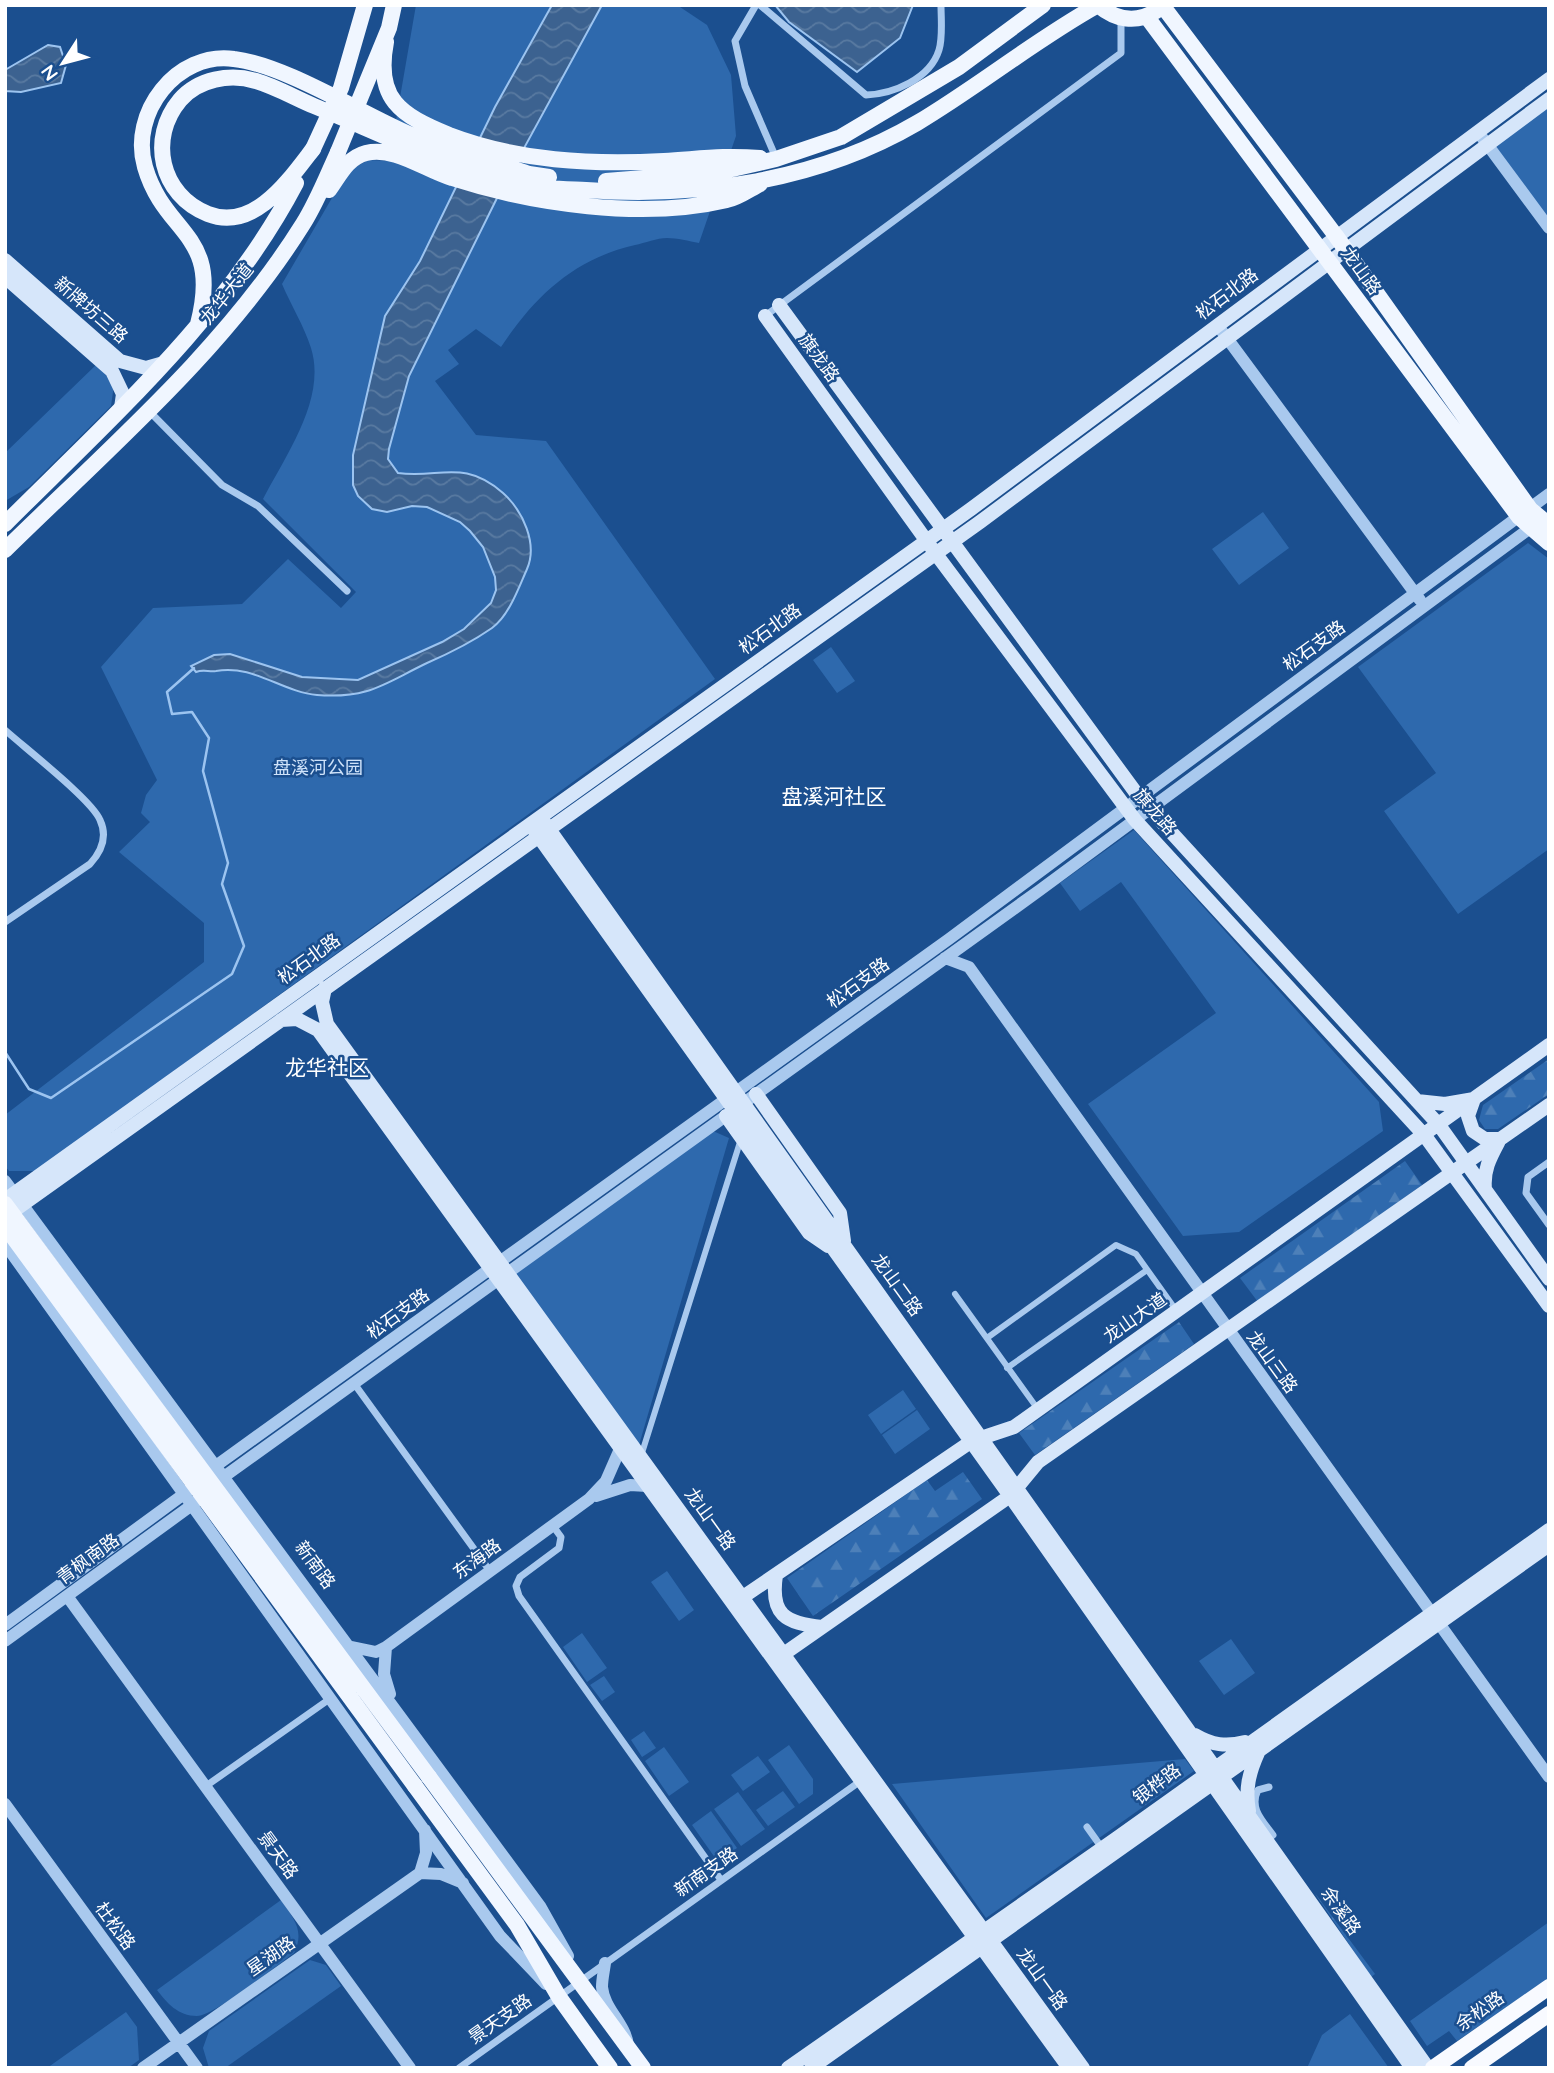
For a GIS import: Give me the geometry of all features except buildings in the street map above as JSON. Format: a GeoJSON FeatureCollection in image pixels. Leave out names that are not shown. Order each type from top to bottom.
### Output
{"type":"FeatureCollection","features":[{"type":"Feature","properties":{"kind":"highway","name":"余松路"},"geometry":{"type":"LineString","coordinates":[[1430,2068],[1549,1987]]}},
{"type":"Feature","properties":{"kind":"highway"},"geometry":{"type":"LineString","coordinates":[[1472,2068],[1549,2014]]}},
{"type":"Feature","properties":{"kind":"main road","name":"龙华大道"},"geometry":{"type":"LineString","coordinates":[[5,524],[121,408],[198,324],[259,244],[313,149],[341,88],[365,5]]}},
{"type":"Feature","properties":{"kind":"main road","name":"龙华大道"},"geometry":{"type":"LineString","coordinates":[[5,550],[149,410],[251,299],[304,222],[338,152],[389,28],[394,5]]}},
{"type":"Feature","properties":{"kind":"main road"},"geometry":{"type":"LineString","coordinates":[[304,222],[346,164],[364,153],[386,151],[450,178],[523,198],[625,182],[719,172],[776,159],[841,137],[959,67],[1043,5]]}},
{"type":"Feature","properties":{"kind":"main road"},"geometry":{"type":"LineString","coordinates":[[198,324],[206,279],[200,255],[153,185],[144,166],[142,142],[146,120],[154,100],[168,82],[184,70],[208,60],[233,58],[293,79],[452,163],[523,185],[562,191],[681,193],[768,180],[857,154],[904,130],[987,79],[1049,33],[1098,5],[1121,19],[1147,17],[1162,5]]}},
{"type":"Feature","properties":{"kind":"main road","name":"龙山路"},"geometry":{"type":"LineString","coordinates":[[1162,5],[1341,243],[1536,519],[1549,542]]}},
{"type":"Feature","properties":{"kind":"main road","name":"龙山路"},"geometry":{"type":"LineString","coordinates":[[1147,17],[1325,255],[1536,519]]}},
{"type":"Feature","properties":{"kind":"main road"},"geometry":{"type":"LineString","coordinates":[[389,28],[383,60],[385,88],[398,109],[422,124],[486,149],[561,161],[664,161],[718,155],[776,159]]}},
{"type":"Feature","properties":{"kind":"main road"},"geometry":{"type":"LineString","coordinates":[[313,149],[283,188],[256,210],[233,218],[209,215],[185,201],[164,173],[161,150],[164,125],[173,108],[185,94],[207,79],[254,80],[408,140]]}},
{"type":"Feature","properties":{"kind":"main road","name":"松石北路"},"geometry":{"type":"LineString","coordinates":[[12,1201],[281,1020],[538,825],[936,554],[1227,338],[1325,255],[1478,132],[1549,79]]}},
{"type":"Feature","properties":{"kind":"main road","name":"松石北路"},"geometry":{"type":"LineString","coordinates":[[1341,243],[1488,144],[1549,99]]}},
{"type":"Feature","properties":{"kind":"main road","name":"松石北路"},"geometry":{"type":"LineString","coordinates":[[5,1217],[12,1201],[538,825],[1217,325],[1325,255]]}},
{"type":"Feature","properties":{"kind":"main road","name":"新牌坊三路"},"geometry":{"type":"LineString","coordinates":[[5,260],[120,361],[146,368],[160,364]]}},
{"type":"Feature","properties":{"kind":"main road","name":"新牌坊三路"},"geometry":{"type":"LineString","coordinates":[[5,277],[112,371],[122,394],[121,408]]}},
{"type":"Feature","properties":{"kind":"main road"},"geometry":{"type":"LineString","coordinates":[[779,305],[941,530],[1149,810],[1439,1125],[1549,1279]]}},
{"type":"Feature","properties":{"kind":"main road","name":"旗龙路"},"geometry":{"type":"LineString","coordinates":[[765,316],[936,554],[1135,820],[1425,1136],[1549,1306]]}},
{"type":"Feature","properties":{"kind":"main road","name":"龙山二路"},"geometry":{"type":"LineString","coordinates":[[538,825],[733,1104],[1191,1733],[1214,1774]]}},
{"type":"Feature","properties":{"kind":"main road","name":"龙山一路"},"geometry":{"type":"LineString","coordinates":[[325,988],[322,1002],[327,1024],[620,1449],[738,1601],[867,1777],[983,1940],[1069,2068]]}},
{"type":"Feature","properties":{"kind":"main road","name":"龙山一路"},"geometry":{"type":"LineString","coordinates":[[281,1020],[297,1019],[318,1030],[641,1456],[738,1601]]}},
{"type":"Feature","properties":{"kind":"main road","name":"龙山大道"},"geometry":{"type":"LineString","coordinates":[[738,1601],[977,1440],[1014,1427],[1549,1045]]}},
{"type":"Feature","properties":{"kind":"main road"},"geometry":{"type":"LineString","coordinates":[[733,1104],[741,1137],[809,1233],[840,1249],[840,1213],[755,1094]]}},
{"type":"Feature","properties":{"kind":"main road"},"geometry":{"type":"LineString","coordinates":[[1417,1101],[1445,1104],[1474,1099],[1468,1116],[1473,1131],[1485,1139],[1500,1139]]}},
{"type":"Feature","properties":{"kind":"main road"},"geometry":{"type":"LineString","coordinates":[[779,1657],[1014,1491],[1038,1462],[1549,1105]]}},
{"type":"Feature","properties":{"kind":"main road"},"geometry":{"type":"LineString","coordinates":[[1485,1190],[1483,1176],[1500,1139]]}},
{"type":"Feature","properties":{"kind":"main road","name":"新南路"},"geometry":{"type":"LineString","coordinates":[[12,1201],[529,1914],[582,1980],[643,2068]]}},
{"type":"Feature","properties":{"kind":"main road"},"geometry":{"type":"LineString","coordinates":[[5,1226],[517,1926],[559,1997],[610,2068]]}},
{"type":"Feature","properties":{"kind":"main road","name":"龙山二路"},"geometry":{"type":"LineString","coordinates":[[1014,1491],[1214,1774]]}},
{"type":"Feature","properties":{"kind":"main road","name":"银桦路"},"geometry":{"type":"LineString","coordinates":[[1435,1619],[1549,1530]]}},
{"type":"Feature","properties":{"kind":"main road","name":"银桦路"},"geometry":{"type":"LineString","coordinates":[[788,2068],[983,1940],[1435,1619],[1549,1545]]}},
{"type":"Feature","properties":{"kind":"main road"},"geometry":{"type":"LineString","coordinates":[[776,1575],[776,1606],[785,1619],[800,1625],[822,1627]]}},
{"type":"Feature","properties":{"kind":"main road"},"geometry":{"type":"LineString","coordinates":[[1191,1733],[1209,1744],[1254,1746],[1246,1793],[1250,1815]]}},
{"type":"Feature","properties":{"kind":"main road","name":"银桦路"},"geometry":{"type":"LineString","coordinates":[[811,2068],[1103,1848],[1214,1774]]}},
{"type":"Feature","properties":{"kind":"main road","name":"余溪路"},"geometry":{"type":"LineString","coordinates":[[1214,1774],[1250,1815],[1430,2068]]}},
{"type":"Feature","properties":{"kind":"main road","name":"余溪路"},"geometry":{"type":"LineString","coordinates":[[1214,1774],[1412,2068]]}},
{"type":"Feature","properties":{"kind":"main road","name":"龙山一路"},"geometry":{"type":"LineString","coordinates":[[983,1940],[1083,2068]]}},
{"type":"Feature","properties":{"kind":"street"},"geometry":{"type":"LineString","coordinates":[[776,159],[745,86],[734,41],[758,5],[866,95],[886,95],[908,84],[926,69],[939,51],[941,5]]}},
{"type":"Feature","properties":{"kind":"street"},"geometry":{"type":"LineString","coordinates":[[765,316],[1121,53],[1121,19]]}},
{"type":"Feature","properties":{"kind":"street"},"geometry":{"type":"LineString","coordinates":[[1478,132],[1549,228]]}},
{"type":"Feature","properties":{"kind":"street"},"geometry":{"type":"LineString","coordinates":[[1217,325],[1424,606]]}},
{"type":"Feature","properties":{"kind":"street"},"geometry":{"type":"LineString","coordinates":[[149,410],[222,485],[258,506],[347,592]]}},
{"type":"Feature","properties":{"kind":"street"},"geometry":{"type":"LineString","coordinates":[[5,514],[44,484]]}},
{"type":"Feature","properties":{"kind":"street","name":"松石支路"},"geometry":{"type":"LineString","coordinates":[[733,1104],[755,1094],[969,941],[1424,606],[1536,519],[1549,495]]}},
{"type":"Feature","properties":{"kind":"street","name":"松石支路"},"geometry":{"type":"LineString","coordinates":[[192,1506],[225,1476],[351,1378],[733,1104],[1125,807],[1415,593],[1536,519]]}},
{"type":"Feature","properties":{"kind":"street"},"geometry":{"type":"LineString","coordinates":[[5,556],[35,521]]}},
{"type":"Feature","properties":{"kind":"street"},"geometry":{"type":"LineString","coordinates":[[5,730],[92,808],[103,831],[99,854],[90,864],[5,922]]}},
{"type":"Feature","properties":{"kind":"street"},"geometry":{"type":"LineString","coordinates":[[945,958],[969,967],[969,941]]}},
{"type":"Feature","properties":{"kind":"street","name":"龙山三路"},"geometry":{"type":"LineString","coordinates":[[969,967],[1549,1777]]}},
{"type":"Feature","properties":{"kind":"street"},"geometry":{"type":"LineString","coordinates":[[641,1456],[741,1137]]}},
{"type":"Feature","properties":{"kind":"street"},"geometry":{"type":"LineString","coordinates":[[1549,1162],[1528,1177],[1526,1193],[1549,1225]]}},
{"type":"Feature","properties":{"kind":"street","name":"新南路"},"geometry":{"type":"LineString","coordinates":[[5,1181],[12,1201],[217,1465],[540,1906],[582,1980]]}},
{"type":"Feature","properties":{"kind":"street"},"geometry":{"type":"LineString","coordinates":[[5,1244],[500,1936],[559,1997]]}},
{"type":"Feature","properties":{"kind":"street"},"geometry":{"type":"LineString","coordinates":[[987,1338],[1116,1245],[1136,1254],[1177,1312]]}},
{"type":"Feature","properties":{"kind":"street"},"geometry":{"type":"LineString","coordinates":[[1007,1368],[1147,1270]]}},
{"type":"Feature","properties":{"kind":"street"},"geometry":{"type":"LineString","coordinates":[[956,1293],[1038,1410]]}},
{"type":"Feature","properties":{"kind":"street"},"geometry":{"type":"LineString","coordinates":[[351,1378],[490,1571]]}},
{"type":"Feature","properties":{"kind":"street","name":"松石支路"},"geometry":{"type":"LineString","coordinates":[[184,1494],[217,1465],[351,1378]]}},
{"type":"Feature","properties":{"kind":"street"},"geometry":{"type":"LineString","coordinates":[[609,1485],[620,1449]]}},
{"type":"Feature","properties":{"kind":"street","name":"东海路"},"geometry":{"type":"LineString","coordinates":[[386,1647],[609,1485],[647,1486]]}},
{"type":"Feature","properties":{"kind":"street","name":"青枫南路"},"geometry":{"type":"LineString","coordinates":[[5,1625],[184,1494]]}},
{"type":"Feature","properties":{"kind":"street","name":"青枫南路"},"geometry":{"type":"LineString","coordinates":[[5,1641],[192,1506]]}},
{"type":"Feature","properties":{"kind":"street"},"geometry":{"type":"LineString","coordinates":[[553,1526],[561,1537],[559,1548],[520,1577],[516,1587],[519,1596],[721,1880]]}},
{"type":"Feature","properties":{"kind":"street","name":"景天路"},"geometry":{"type":"LineString","coordinates":[[67,1596],[410,2068]]}},
{"type":"Feature","properties":{"kind":"street"},"geometry":{"type":"LineString","coordinates":[[351,1647],[376,1652],[386,1647]]}},
{"type":"Feature","properties":{"kind":"street"},"geometry":{"type":"LineString","coordinates":[[386,1647],[384,1674],[392,1702]]}},
{"type":"Feature","properties":{"kind":"street"},"geometry":{"type":"LineString","coordinates":[[206,1786],[331,1698]]}},
{"type":"Feature","properties":{"kind":"street","name":"新南支路"},"geometry":{"type":"LineString","coordinates":[[559,1997],[867,1777]]}},
{"type":"Feature","properties":{"kind":"street"},"geometry":{"type":"LineString","coordinates":[[1267,1840],[1273,1835],[1255,1809],[1254,1799],[1258,1790],[1269,1787]]}},
{"type":"Feature","properties":{"kind":"street","name":"杜松路"},"geometry":{"type":"LineString","coordinates":[[5,1804],[197,2068]]}},
{"type":"Feature","properties":{"kind":"street"},"geometry":{"type":"LineString","coordinates":[[1087,1827],[1103,1848]]}},
{"type":"Feature","properties":{"kind":"street"},"geometry":{"type":"LineString","coordinates":[[425,1830],[426,1853],[420,1873],[441,1874],[463,1883]]}},
{"type":"Feature","properties":{"kind":"street","name":"星湖路"},"geometry":{"type":"LineString","coordinates":[[143,2068],[420,1873]]}},
{"type":"Feature","properties":{"kind":"street"},"geometry":{"type":"LineString","coordinates":[[605,1963],[602,1987],[606,2001],[626,2030],[628,2045]]}},
{"type":"Feature","properties":{"kind":"street","name":"景天支路"},"geometry":{"type":"LineString","coordinates":[[459,2068],[559,1997]]}},
{"type":"Feature","properties":{"kind":"green space","name":"盘溪河公园"},"geometry":{"type":"Polygon","coordinates":[[[416,5],[677,5],[707,25],[731,75],[736,136],[699,243],[675,238],[659,239],[613,251],[593,260],[558,282],[542,296],[501,347],[476,329],[448,350],[459,364],[435,381],[476,435],[546,441],[715,679],[36,1171],[9,1171],[5,1166],[5,1115],[204,962],[204,923],[119,852],[150,822],[141,813],[146,795],[157,780],[101,667],[153,608],[242,604],[288,559],[341,608],[356,592],[263,499],[301,426],[313,387],[311,348],[282,284],[347,172],[368,160],[389,161],[416,5]]]}},
{"type":"Feature","properties":{"kind":"green space"},"geometry":{"type":"Polygon","coordinates":[[[1549,102],[1549,220],[1493,143],[1549,102]]]}},
{"type":"Feature","properties":{"kind":"green space"},"geometry":{"type":"Polygon","coordinates":[[[97,364],[114,385],[111,406],[29,487],[5,501],[5,453],[97,364]]]}},
{"type":"Feature","properties":{"kind":"green space"},"geometry":{"type":"Polygon","coordinates":[[[1263,512],[1289,548],[1239,585],[1212,549],[1263,512]]]}},
{"type":"Feature","properties":{"kind":"green space"},"geometry":{"type":"Polygon","coordinates":[[[1528,543],[1549,559],[1549,849],[1458,914],[1384,811],[1436,773],[1358,667],[1528,543]]]}},
{"type":"Feature","properties":{"kind":"green space"},"geometry":{"type":"Polygon","coordinates":[[[831,647],[855,681],[837,693],[813,660],[831,647]]]}},
{"type":"Feature","properties":{"kind":"green space"},"geometry":{"type":"Polygon","coordinates":[[[1134,830],[1379,1102],[1383,1131],[1239,1232],[1183,1236],[1088,1104],[1216,1013],[1121,882],[1080,911],[1060,883],[1134,830]]]}},
{"type":"Feature","properties":{"kind":"green space"},"geometry":{"type":"Polygon","coordinates":[[[1549,1059],[1549,1094],[1498,1129],[1485,1129],[1479,1120],[1483,1105],[1549,1059]]]}},
{"type":"Feature","properties":{"kind":"green space"},"geometry":{"type":"Polygon","coordinates":[[[713,1131],[729,1138],[639,1445],[514,1273],[713,1131]]]}},
{"type":"Feature","properties":{"kind":"green space"},"geometry":{"type":"Polygon","coordinates":[[[1405,1161],[1422,1185],[1258,1302],[1240,1278],[1405,1161]]]}},
{"type":"Feature","properties":{"kind":"green space"},"geometry":{"type":"Polygon","coordinates":[[[1179,1322],[1194,1344],[1035,1455],[1019,1433],[1179,1322]]]}},
{"type":"Feature","properties":{"kind":"green space"},"geometry":{"type":"Polygon","coordinates":[[[903,1390],[916,1409],[881,1434],[868,1415],[903,1390]]]}},
{"type":"Feature","properties":{"kind":"green space"},"geometry":{"type":"Polygon","coordinates":[[[917,1410],[930,1429],[895,1454],[882,1435],[917,1410]]]}},
{"type":"Feature","properties":{"kind":"green space"},"geometry":{"type":"Polygon","coordinates":[[[963,1472],[982,1499],[813,1616],[787,1578],[927,1480],[935,1491],[963,1472]]]}},
{"type":"Feature","properties":{"kind":"green space"},"geometry":{"type":"Polygon","coordinates":[[[667,1571],[694,1610],[679,1621],[651,1582],[667,1571]]]}},
{"type":"Feature","properties":{"kind":"green space"},"geometry":{"type":"Polygon","coordinates":[[[582,1633],[607,1668],[587,1682],[563,1647],[582,1633]]]}},
{"type":"Feature","properties":{"kind":"green space"},"geometry":{"type":"Polygon","coordinates":[[[1231,1639],[1255,1673],[1224,1695],[1199,1661],[1231,1639]]]}},
{"type":"Feature","properties":{"kind":"green space"},"geometry":{"type":"Polygon","coordinates":[[[604,1676],[615,1692],[602,1701],[590,1685],[604,1676]]]}},
{"type":"Feature","properties":{"kind":"green space"},"geometry":{"type":"Polygon","coordinates":[[[644,1731],[656,1748],[642,1757],[631,1740],[644,1731]]]}},
{"type":"Feature","properties":{"kind":"green space"},"geometry":{"type":"Polygon","coordinates":[[[789,1745],[813,1779],[813,1794],[799,1804],[768,1760],[789,1745]]]}},
{"type":"Feature","properties":{"kind":"green space"},"geometry":{"type":"Polygon","coordinates":[[[664,1747],[689,1782],[669,1796],[645,1761],[664,1747]]]}},
{"type":"Feature","properties":{"kind":"green space"},"geometry":{"type":"Polygon","coordinates":[[[758,1756],[770,1772],[743,1791],[731,1775],[758,1756]]]}},
{"type":"Feature","properties":{"kind":"green space"},"geometry":{"type":"Polygon","coordinates":[[[1185,1759],[1194,1771],[986,1918],[892,1784],[1185,1759]]]}},
{"type":"Feature","properties":{"kind":"green space"},"geometry":{"type":"Polygon","coordinates":[[[783,1791],[795,1807],[768,1826],[756,1810],[783,1791]]]}},
{"type":"Feature","properties":{"kind":"green space"},"geometry":{"type":"Polygon","coordinates":[[[738,1792],[765,1829],[741,1846],[714,1809],[738,1792]]]}},
{"type":"Feature","properties":{"kind":"green space"},"geometry":{"type":"Polygon","coordinates":[[[711,1811],[737,1848],[718,1862],[692,1825],[711,1811]]]}},
{"type":"Feature","properties":{"kind":"green space"},"geometry":{"type":"Polygon","coordinates":[[[1314,1892],[1375,1974],[1371,1977],[1314,1892]]]}},
{"type":"Feature","properties":{"kind":"green space"},"geometry":{"type":"Polygon","coordinates":[[[281,1900],[294,1919],[298,1932],[294,1953],[245,1989],[217,2008],[197,2016],[179,2011],[157,1990],[281,1900]]]}},
{"type":"Feature","properties":{"kind":"green space"},"geometry":{"type":"Polygon","coordinates":[[[1549,1922],[1549,1978],[1457,2041],[1449,2031],[1427,2046],[1410,2021],[1549,1922]]]}},
{"type":"Feature","properties":{"kind":"green space"},"geometry":{"type":"Polygon","coordinates":[[[310,1960],[326,1965],[341,1986],[225,2068],[209,2068],[203,2048],[209,2031],[310,1960]]]}},
{"type":"Feature","properties":{"kind":"green space"},"geometry":{"type":"Polygon","coordinates":[[[126,2012],[137,2027],[139,2060],[128,2068],[47,2068],[126,2012]]]}},
{"type":"Feature","properties":{"kind":"green space"},"geometry":{"type":"Polygon","coordinates":[[[1350,2014],[1389,2068],[1307,2068],[1322,2035],[1350,2014]]]}},
{"type":"Feature","properties":{"kind":"water"},"geometry":{"type":"Polygon","coordinates":[[[552,5],[602,5],[499,194],[409,376],[388,459],[398,473],[451,472],[475,476],[489,482],[510,500],[527,528],[531,549],[527,569],[513,601],[498,623],[477,638],[364,692],[335,696],[317,695],[242,671],[196,672],[191,666],[214,655],[230,654],[302,677],[358,680],[442,642],[464,629],[491,603],[496,590],[495,577],[483,547],[470,531],[460,522],[427,507],[412,506],[387,512],[372,509],[358,496],[353,485],[353,455],[385,316],[420,261],[495,107],[552,5]]]}},
{"type":"Feature","properties":{"kind":"water"},"geometry":{"type":"Polygon","coordinates":[[[775,5],[913,5],[900,38],[857,72],[789,22],[775,5]]]}},
{"type":"Feature","properties":{"kind":"water"},"geometry":{"type":"Polygon","coordinates":[[[48,45],[60,47],[66,65],[61,83],[21,92],[5,91],[5,70],[48,45]]]}},
{"type":"Feature","properties":{"kind":"waterway"},"geometry":{"type":"LineString","coordinates":[[5,1052],[29,1089],[51,1098],[232,974],[244,946],[222,884],[228,863],[203,771],[209,738],[192,712],[172,714],[167,692],[194,668]]}},
{"type":"Feature","properties":{"kind":"district","name":"盘溪河社区"},"geometry":{"type":"Point","coordinates":[834,797]}},
{"type":"Feature","properties":{"kind":"district","name":"龙华社区"},"geometry":{"type":"Point","coordinates":[327,1068]}}]}
